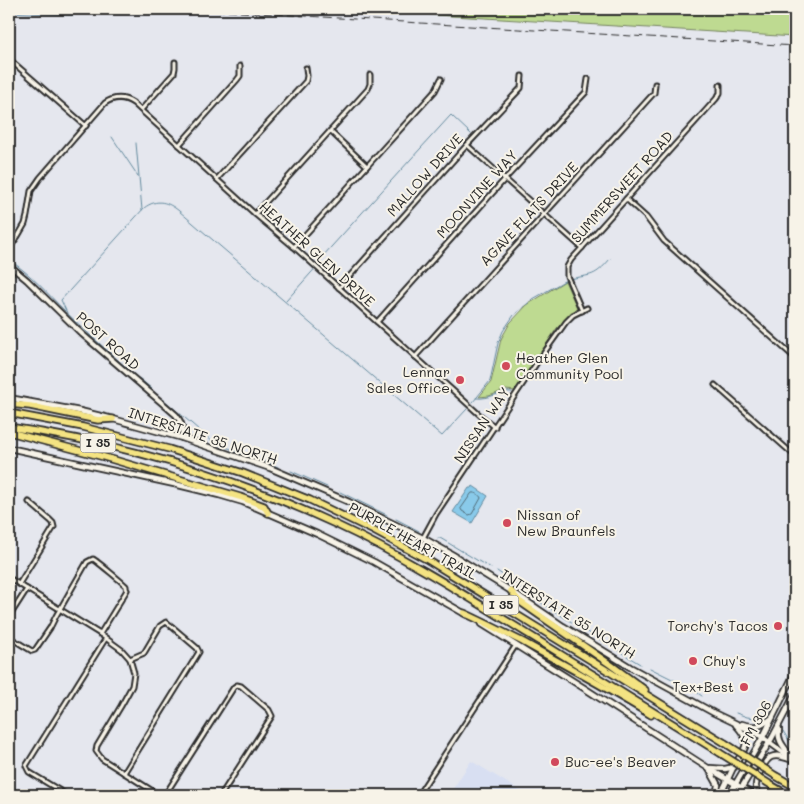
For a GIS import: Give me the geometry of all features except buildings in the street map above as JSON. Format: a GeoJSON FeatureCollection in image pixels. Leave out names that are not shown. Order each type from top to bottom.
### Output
{"type":"FeatureCollection","features":[{"type":"Feature","properties":{"kind":"highway"},"geometry":{"type":"LineString","coordinates":[[9,404],[30,406],[98,420],[113,419]]}},
{"type":"Feature","properties":{"kind":"highway","name":"PURPLE HEART TRAIL"},"geometry":{"type":"LineString","coordinates":[[9,413],[83,427],[169,449],[243,473],[310,500],[426,559],[795,788]]}},
{"type":"Feature","properties":{"kind":"highway","name":"PURPLE HEART TRAIL"},"geometry":{"type":"LineString","coordinates":[[9,426],[107,445],[186,467],[267,495],[318,516],[426,571],[788,795]]}},
{"type":"Feature","properties":{"kind":"highway"},"geometry":{"type":"LineString","coordinates":[[9,432],[240,497],[264,506],[268,513]]}},
{"type":"Feature","properties":{"kind":"highway"},"geometry":{"type":"LineString","coordinates":[[511,591],[519,600],[687,720]]}},
{"type":"Feature","properties":{"kind":"highway"},"geometry":{"type":"LineString","coordinates":[[464,613],[595,681],[667,725],[720,754]]}},
{"type":"Feature","properties":{"kind":"main road","name":"INTERSTATE 35 NORTH"},"geometry":{"type":"LineString","coordinates":[[9,398],[113,419],[182,438],[235,455],[293,477],[349,502],[423,538],[453,555],[630,667],[714,713],[763,737],[794,761]]}},
{"type":"Feature","properties":{"kind":"main road"},"geometry":{"type":"LineString","coordinates":[[9,448],[219,495],[243,502],[317,534],[374,562],[464,613],[708,768],[754,795]]}},
{"type":"Feature","properties":{"kind":"main road","name":"FM 306"},"geometry":{"type":"LineString","coordinates":[[728,795],[763,737],[795,672]]}},
{"type":"Feature","properties":{"kind":"main road","name":"FM 306"},"geometry":{"type":"LineString","coordinates":[[737,795],[770,742],[795,694]]}},
{"type":"Feature","properties":{"kind":"main road"},"geometry":{"type":"LineString","coordinates":[[734,722],[756,727],[763,725],[773,718]]}},
{"type":"Feature","properties":{"kind":"main road"},"geometry":{"type":"LineString","coordinates":[[720,795],[734,766],[744,751],[746,741],[744,733],[734,722]]}},
{"type":"Feature","properties":{"kind":"main road"},"geometry":{"type":"LineString","coordinates":[[780,724],[778,734],[780,742],[794,761]]}},
{"type":"Feature","properties":{"kind":"main road"},"geometry":{"type":"LineString","coordinates":[[760,795],[756,784],[768,759],[780,756],[794,761]]}},
{"type":"Feature","properties":{"kind":"main road"},"geometry":{"type":"LineString","coordinates":[[708,768],[734,766]]}},
{"type":"Feature","properties":{"kind":"main road"},"geometry":{"type":"LineString","coordinates":[[708,768],[718,785],[716,795]]}},
{"type":"Feature","properties":{"kind":"street"},"geometry":{"type":"LineString","coordinates":[[9,59],[86,126],[40,178],[31,191],[25,224],[9,248]]}},
{"type":"Feature","properties":{"kind":"street"},"geometry":{"type":"LineString","coordinates":[[141,110],[174,73],[175,62]]}},
{"type":"Feature","properties":{"kind":"street"},"geometry":{"type":"LineString","coordinates":[[179,145],[237,80],[240,76],[240,66]]}},
{"type":"Feature","properties":{"kind":"street"},"geometry":{"type":"LineString","coordinates":[[217,179],[306,81],[306,68]]}},
{"type":"Feature","properties":{"kind":"street"},"geometry":{"type":"LineString","coordinates":[[255,214],[368,89],[370,75]]}},
{"type":"Feature","properties":{"kind":"street","name":"MALLOW DRIVE"},"geometry":{"type":"LineString","coordinates":[[339,288],[467,145],[521,88],[522,76]]}},
{"type":"Feature","properties":{"kind":"street"},"geometry":{"type":"LineString","coordinates":[[294,247],[435,91],[441,79]]}},
{"type":"Feature","properties":{"kind":"street","name":"MOONVINE WAY"},"geometry":{"type":"LineString","coordinates":[[377,322],[586,92],[588,79]]}},
{"type":"Feature","properties":{"kind":"street","name":"AGAVE FLATS DRIVE"},"geometry":{"type":"LineString","coordinates":[[415,357],[654,93],[655,84]]}},
{"type":"Feature","properties":{"kind":"street","name":"SUMMERSWEET ROAD"},"geometry":{"type":"LineString","coordinates":[[582,311],[567,276],[567,267],[571,260],[716,99],[720,93],[720,85]]}},
{"type":"Feature","properties":{"kind":"street","name":"HEATHER GLEN DRIVE"},"geometry":{"type":"LineString","coordinates":[[86,126],[109,100],[124,98],[133,102],[255,214],[313,264],[480,416],[495,427]]}},
{"type":"Feature","properties":{"kind":"street"},"geometry":{"type":"LineString","coordinates":[[330,131],[368,166]]}},
{"type":"Feature","properties":{"kind":"street"},"geometry":{"type":"LineString","coordinates":[[467,145],[582,248]]}},
{"type":"Feature","properties":{"kind":"street"},"geometry":{"type":"LineString","coordinates":[[626,199],[646,217],[664,241],[795,358]]}},
{"type":"Feature","properties":{"kind":"street","name":"POST ROAD"},"geometry":{"type":"LineString","coordinates":[[9,265],[87,338],[176,415],[182,422],[182,438]]}},
{"type":"Feature","properties":{"kind":"street","name":"NISSAN WAY"},"geometry":{"type":"LineString","coordinates":[[423,538],[436,514],[536,364],[566,322],[587,308]]}},
{"type":"Feature","properties":{"kind":"street"},"geometry":{"type":"LineString","coordinates":[[715,385],[795,456]]}},
{"type":"Feature","properties":{"kind":"street"},"geometry":{"type":"LineString","coordinates":[[19,584],[54,528],[53,523],[29,502]]}},
{"type":"Feature","properties":{"kind":"street"},"geometry":{"type":"LineString","coordinates":[[9,638],[32,651],[35,650],[50,628],[87,562],[93,559],[124,584],[127,590],[100,634]]}},
{"type":"Feature","properties":{"kind":"street"},"geometry":{"type":"LineString","coordinates":[[9,578],[100,634],[126,653],[134,673],[132,686],[95,748],[102,760],[159,795]]}},
{"type":"Feature","properties":{"kind":"street"},"geometry":{"type":"LineString","coordinates":[[9,617],[27,589]]}},
{"type":"Feature","properties":{"kind":"street"},"geometry":{"type":"LineString","coordinates":[[124,773],[200,652],[170,624],[165,623],[160,626],[144,653],[130,659]]}},
{"type":"Feature","properties":{"kind":"street"},"geometry":{"type":"LineString","coordinates":[[67,795],[29,772],[26,766],[106,638]]}},
{"type":"Feature","properties":{"kind":"street"},"geometry":{"type":"LineString","coordinates":[[418,795],[516,645]]}},
{"type":"Feature","properties":{"kind":"street"},"geometry":{"type":"LineString","coordinates":[[165,795],[237,685],[241,686],[265,706],[272,716],[221,795]]}},
{"type":"Feature","properties":{"kind":"shaded area"},"geometry":{"type":"Polygon","coordinates":[[[471,761],[483,768],[527,795],[449,795],[471,761]]]}},
{"type":"Feature","properties":{"kind":"green space"},"geometry":{"type":"Polygon","coordinates":[[[338,9],[716,9],[795,13],[795,37],[338,9]]]}},
{"type":"Feature","properties":{"kind":"green space"},"geometry":{"type":"Polygon","coordinates":[[[565,281],[577,308],[557,328],[515,391],[506,390],[489,396],[479,397],[491,382],[501,339],[510,323],[527,305],[565,281]]]}},
{"type":"Feature","properties":{"kind":"water"},"geometry":{"type":"Polygon","coordinates":[[[473,486],[488,496],[472,523],[453,512],[469,488],[473,486]]]}},
{"type":"Feature","properties":{"kind":"waterway"},"geometry":{"type":"LineString","coordinates":[[9,12],[72,15],[77,13],[78,9]]}},
{"type":"Feature","properties":{"kind":"waterway"},"geometry":{"type":"LineString","coordinates":[[286,301],[319,264],[322,257],[451,115],[471,134]]}},
{"type":"Feature","properties":{"kind":"waterway"},"geometry":{"type":"LineString","coordinates":[[112,137],[138,176]]}},
{"type":"Feature","properties":{"kind":"waterway"},"geometry":{"type":"LineString","coordinates":[[136,143],[142,210]]}},
{"type":"Feature","properties":{"kind":"waterway"},"geometry":{"type":"LineString","coordinates":[[67,313],[61,300],[144,208],[153,203],[167,203],[179,211],[442,436],[467,409]]}},
{"type":"Feature","properties":{"kind":"waterway"},"geometry":{"type":"LineString","coordinates":[[570,279],[596,272],[610,259]]}},
{"type":"Feature","properties":{"kind":"waterway"},"geometry":{"type":"LineString","coordinates":[[9,260],[31,277],[65,311]]}},
{"type":"Feature","properties":{"kind":"waterway"},"geometry":{"type":"LineString","coordinates":[[473,402],[490,381],[498,343],[503,331],[514,315],[533,299],[566,280]]}},
{"type":"Feature","properties":{"kind":"waterway"},"geometry":{"type":"LineString","coordinates":[[68,314],[129,370]]}},
{"type":"Feature","properties":{"kind":"waterway"},"geometry":{"type":"LineString","coordinates":[[139,378],[152,389]]}},
{"type":"Feature","properties":{"kind":"waterway"},"geometry":{"type":"LineString","coordinates":[[476,398],[486,398],[503,392],[512,392]]}},
{"type":"Feature","properties":{"kind":"waterway"},"geometry":{"type":"LineString","coordinates":[[163,399],[213,442],[278,467]]}},
{"type":"Feature","properties":{"kind":"waterway"},"geometry":{"type":"LineString","coordinates":[[291,471],[327,487]]}},
{"type":"Feature","properties":{"kind":"waterway"},"geometry":{"type":"LineString","coordinates":[[340,492],[387,515]]}},
{"type":"Feature","properties":{"kind":"waterway"},"geometry":{"type":"LineString","coordinates":[[396,519],[419,531]]}},
{"type":"Feature","properties":{"kind":"waterway"},"geometry":{"type":"LineString","coordinates":[[438,538],[485,565]]}},
{"type":"Feature","properties":{"kind":"waterway"},"geometry":{"type":"LineString","coordinates":[[497,571],[527,592]]}},
{"type":"Feature","properties":{"kind":"waterway"},"geometry":{"type":"LineString","coordinates":[[541,603],[607,644]]}},
{"type":"Feature","properties":{"kind":"waterway"},"geometry":{"type":"LineString","coordinates":[[617,650],[640,664]]}},
{"type":"Feature","properties":{"kind":"waterway"},"geometry":{"type":"LineString","coordinates":[[650,668],[702,696]]}},
{"type":"Feature","properties":{"kind":"waterway"},"geometry":{"type":"LineString","coordinates":[[736,713],[747,717],[764,719]]}},
{"type":"Feature","properties":{"kind":"waterway"},"geometry":{"type":"LineString","coordinates":[[783,731],[793,747]]}},
{"type":"Feature","properties":{"kind":"railway"},"geometry":{"type":"LineString","coordinates":[[192,9],[795,46]]}},
{"type":"Feature","properties":{"kind":"place","name":"Heather Glen Community Pool"},"geometry":{"type":"Point","coordinates":[506,366]}},
{"type":"Feature","properties":{"kind":"place","name":"Lennar Sales Office"},"geometry":{"type":"Point","coordinates":[460,380]}},
{"type":"Feature","properties":{"kind":"place","name":"Nissan of New Braunfels"},"geometry":{"type":"Point","coordinates":[507,523]}},
{"type":"Feature","properties":{"kind":"place","name":"Torchy's Tacos"},"geometry":{"type":"Point","coordinates":[778,626]}},
{"type":"Feature","properties":{"kind":"place","name":"Chuy's"},"geometry":{"type":"Point","coordinates":[693,661]}},
{"type":"Feature","properties":{"kind":"place","name":"Tex+Best"},"geometry":{"type":"Point","coordinates":[744,687]}},
{"type":"Feature","properties":{"kind":"place","name":"Buc-ee's Beaver"},"geometry":{"type":"Point","coordinates":[555,762]}}]}
